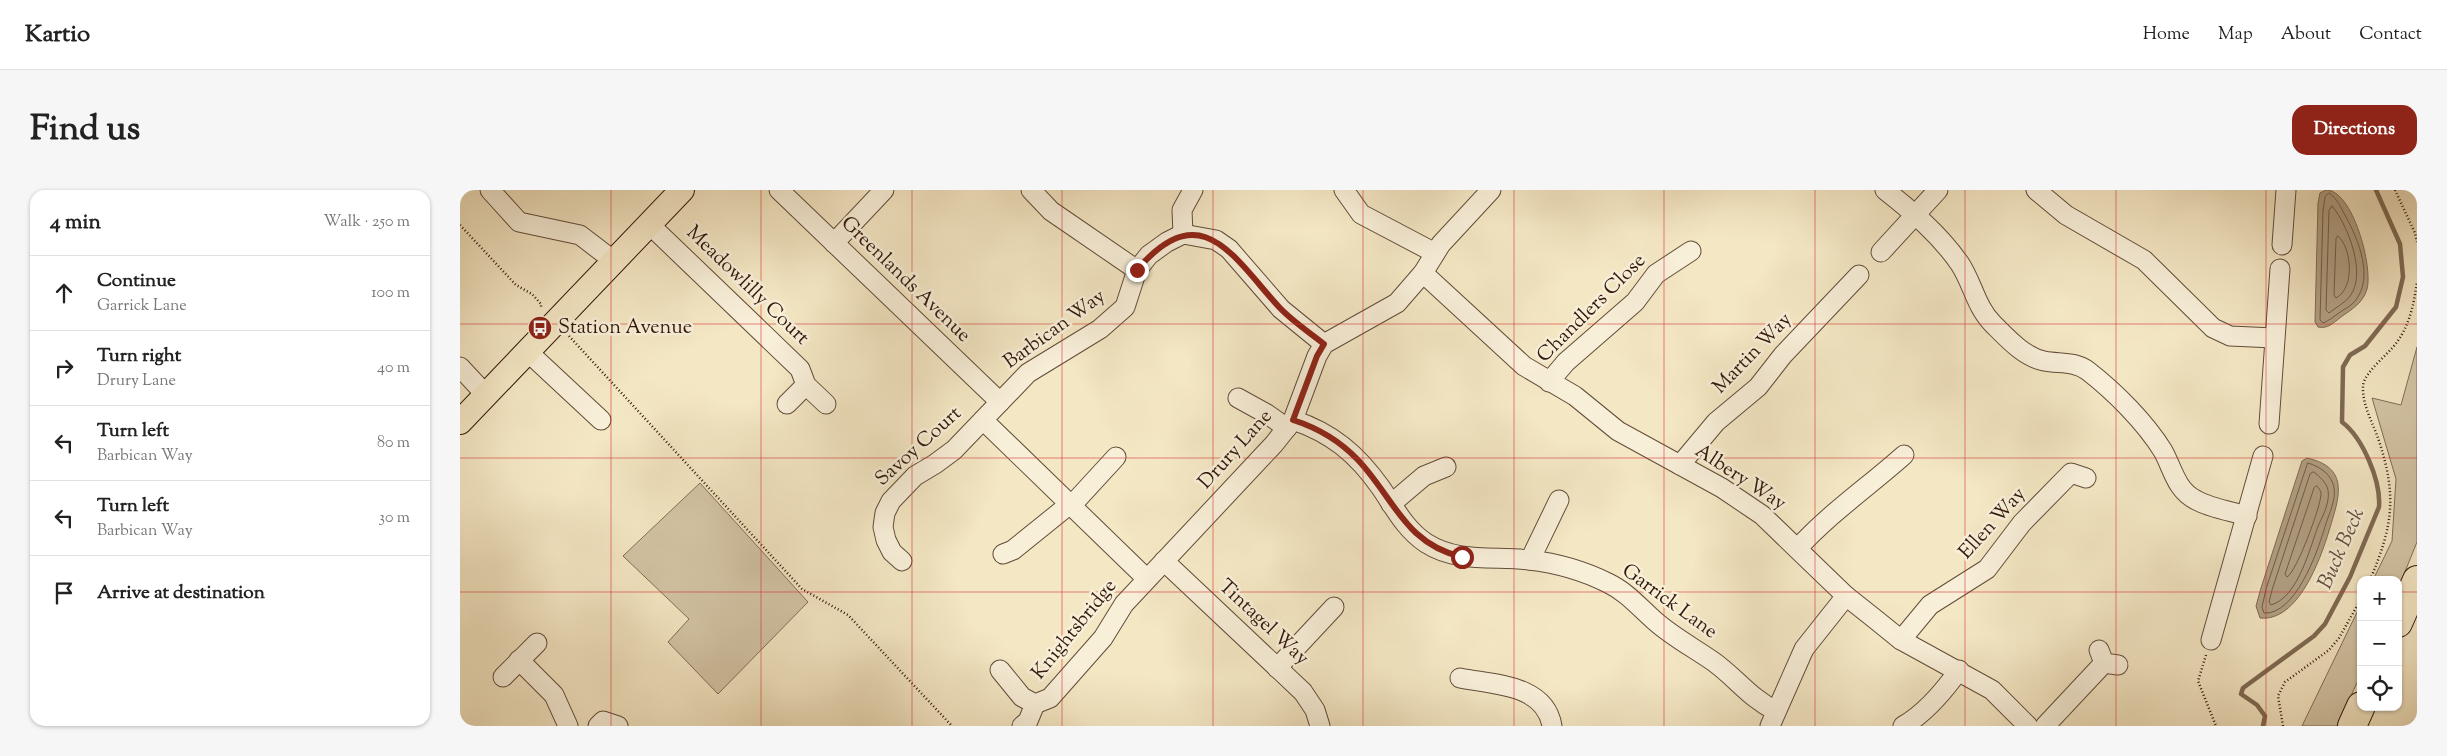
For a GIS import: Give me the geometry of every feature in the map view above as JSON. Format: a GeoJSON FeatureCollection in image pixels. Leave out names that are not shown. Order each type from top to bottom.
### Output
{"type":"FeatureCollection","features":[{"type":"Feature","properties":{"kind":"highway"},"geometry":{"type":"LineString","coordinates":[[2398,621],[2417,580]]}},
{"type":"Feature","properties":{"kind":"highway"},"geometry":{"type":"LineString","coordinates":[[2352,726],[2359,711]]}},
{"type":"Feature","properties":{"kind":"main road"},"geometry":{"type":"LineString","coordinates":[[460,422],[528,352],[559,327],[614,261],[682,190]]}},
{"type":"Feature","properties":{"kind":"street"},"geometry":{"type":"LineString","coordinates":[[490,190],[519,222],[580,235],[614,261]]}},
{"type":"Feature","properties":{"kind":"street","name":"Greenlands Avenue"},"geometry":{"type":"LineString","coordinates":[[779,190],[1000,402]]}},
{"type":"Feature","properties":{"kind":"street"},"geometry":{"type":"LineString","coordinates":[[834,243],[884,190]]}},
{"type":"Feature","properties":{"kind":"street"},"geometry":{"type":"LineString","coordinates":[[1031,190],[1051,211],[1137,270]]}},
{"type":"Feature","properties":{"kind":"street"},"geometry":{"type":"LineString","coordinates":[[1193,190],[1182,210],[1183,234],[1216,240],[1228,249],[1281,309],[1324,344],[1397,303],[1423,273],[1435,253],[1491,190]]}},
{"type":"Feature","properties":{"kind":"street"},"geometry":{"type":"LineString","coordinates":[[1344,190],[1362,214],[1435,253]]}},
{"type":"Feature","properties":{"kind":"street"},"geometry":{"type":"LineString","coordinates":[[1885,190],[1916,215],[1952,253],[1962,266],[1978,303],[1991,322],[2006,337],[2027,354],[2044,361],[2069,362],[2087,370],[2148,431],[2163,451],[2181,489],[2196,500],[2246,516]]}},
{"type":"Feature","properties":{"kind":"street"},"geometry":{"type":"LineString","coordinates":[[1881,252],[1938,190]]}},
{"type":"Feature","properties":{"kind":"street"},"geometry":{"type":"LineString","coordinates":[[2036,190],[2066,214],[2144,260],[2214,328],[2230,336],[2274,338]]}},
{"type":"Feature","properties":{"kind":"street"},"geometry":{"type":"LineString","coordinates":[[2282,244],[2286,190]]}},
{"type":"Feature","properties":{"kind":"street","name":"Meadowlilly Court"},"geometry":{"type":"LineString","coordinates":[[649,224],[800,369],[806,385],[826,404]]}},
{"type":"Feature","properties":{"kind":"street","name":"Barbican Way"},"geometry":{"type":"LineString","coordinates":[[983,420],[1028,373],[1100,329],[1125,307],[1137,270],[1149,255],[1167,242],[1183,234]]}},
{"type":"Feature","properties":{"kind":"street","name":"Chandlers Close"},"geometry":{"type":"LineString","coordinates":[[1549,382],[1566,362],[1636,302],[1656,274],[1691,251]]}},
{"type":"Feature","properties":{"kind":"street"},"geometry":{"type":"LineString","coordinates":[[2269,424],[2280,269]]}},
{"type":"Feature","properties":{"kind":"street","name":"Albery Way"},"geometry":{"type":"LineString","coordinates":[[1423,273],[1524,366],[1575,396],[1618,431],[1722,488],[1762,515],[1846,596],[1901,640],[1959,670],[1992,690],[2028,726]]}},
{"type":"Feature","properties":{"kind":"street","name":"Martin Way"},"geometry":{"type":"LineString","coordinates":[[1680,465],[1716,422],[1758,387],[1783,355],[1859,275]]}},
{"type":"Feature","properties":{"kind":"street","name":"Drury Lane"},"geometry":{"type":"LineString","coordinates":[[1147,579],[1260,460],[1290,424],[1317,356],[1324,344]]}},
{"type":"Feature","properties":{"kind":"street"},"geometry":{"type":"LineString","coordinates":[[528,352],[601,420]]}},
{"type":"Feature","properties":{"kind":"street"},"geometry":{"type":"LineString","coordinates":[[460,367],[486,395]]}},
{"type":"Feature","properties":{"kind":"street"},"geometry":{"type":"LineString","coordinates":[[787,404],[806,385]]}},
{"type":"Feature","properties":{"kind":"street","name":"Garrick Lane"},"geometry":{"type":"LineString","coordinates":[[1238,398],[1290,424],[1326,433],[1342,445],[1368,472],[1414,533],[1425,542],[1449,554],[1462,557],[1530,560],[1561,565],[1610,584],[1630,597],[1676,638],[1715,663],[1757,700],[1773,719]]}},
{"type":"Feature","properties":{"kind":"street"},"geometry":{"type":"LineString","coordinates":[[983,420],[1147,579]]}},
{"type":"Feature","properties":{"kind":"street","name":"Savoy Court"},"geometry":{"type":"LineString","coordinates":[[902,561],[892,552],[886,540],[883,527],[885,513],[891,501],[915,476],[936,464],[954,450],[983,420]]}},
{"type":"Feature","properties":{"kind":"street"},"geometry":{"type":"LineString","coordinates":[[1798,548],[1818,525],[1868,487],[1904,455]]}},
{"type":"Feature","properties":{"kind":"street"},"geometry":{"type":"LineString","coordinates":[[2211,640],[2263,456]]}},
{"type":"Feature","properties":{"kind":"street"},"geometry":{"type":"LineString","coordinates":[[1003,554],[1013,550],[1071,505],[1116,457]]}},
{"type":"Feature","properties":{"kind":"street"},"geometry":{"type":"LineString","coordinates":[[1391,504],[1424,476],[1446,468]]}},
{"type":"Feature","properties":{"kind":"street","name":"Ellen Way"},"geometry":{"type":"LineString","coordinates":[[1901,640],[1930,605],[1987,569],[2022,523],[2073,470]]}},
{"type":"Feature","properties":{"kind":"street"},"geometry":{"type":"LineString","coordinates":[[1530,560],[1559,500]]}},
{"type":"Feature","properties":{"kind":"street","name":"Tintagel Way"},"geometry":{"type":"LineString","coordinates":[[1164,561],[1310,700],[1320,726]]}},
{"type":"Feature","properties":{"kind":"street","name":"Knightsbridge"},"geometry":{"type":"LineString","coordinates":[[1022,726],[1028,721],[1035,704],[1050,698],[1076,670],[1103,638],[1124,604],[1147,579]]}},
{"type":"Feature","properties":{"kind":"street"},"geometry":{"type":"LineString","coordinates":[[1773,719],[1804,649],[1846,596]]}},
{"type":"Feature","properties":{"kind":"street"},"geometry":{"type":"LineString","coordinates":[[1277,668],[1334,607]]}},
{"type":"Feature","properties":{"kind":"street"},"geometry":{"type":"LineString","coordinates":[[503,677],[537,643]]}},
{"type":"Feature","properties":{"kind":"street"},"geometry":{"type":"LineString","coordinates":[[2045,726],[2107,659]]}},
{"type":"Feature","properties":{"kind":"street"},"geometry":{"type":"LineString","coordinates":[[519,660],[554,694],[568,726]]}},
{"type":"Feature","properties":{"kind":"street","name":"Knightsbridge"},"geometry":{"type":"LineString","coordinates":[[1000,670],[1022,698],[1035,704]]}},
{"type":"Feature","properties":{"kind":"street"},"geometry":{"type":"LineString","coordinates":[[1903,726],[1922,713],[1948,686],[1959,670]]}},
{"type":"Feature","properties":{"kind":"street"},"geometry":{"type":"LineString","coordinates":[[1460,678],[1528,693],[1545,706],[1550,715],[1552,726]]}},
{"type":"Feature","properties":{"kind":"street"},"geometry":{"type":"LineString","coordinates":[[598,726],[603,721],[618,726]]}},
{"type":"Feature","properties":{"kind":"path"},"geometry":{"type":"LineString","coordinates":[[2394,190],[2415,232],[2417,242]]}},
{"type":"Feature","properties":{"kind":"path"},"geometry":{"type":"LineString","coordinates":[[460,225],[516,285],[532,294],[541,304],[541,312],[559,327],[802,589],[848,615],[952,726]]}},
{"type":"Feature","properties":{"kind":"path"},"geometry":{"type":"LineString","coordinates":[[2371,576],[2389,527],[2390,475],[2364,402],[2363,385],[2368,373],[2384,359],[2398,341],[2412,313],[2417,282]]}},
{"type":"Feature","properties":{"kind":"path"},"geometry":{"type":"LineString","coordinates":[[2283,726],[2278,696],[2285,682],[2328,650],[2339,638],[2357,606]]}},
{"type":"Feature","properties":{"kind":"path"},"geometry":{"type":"LineString","coordinates":[[2211,640],[2198,681],[2216,726]]}},
{"type":"Feature","properties":{"kind":"shaded area"},"geometry":{"type":"Polygon","coordinates":[[[2417,347],[2417,542],[2402,579],[2402,576],[2375,576],[2392,541],[2396,479],[2372,398],[2401,405],[2417,347]]]}},
{"type":"Feature","properties":{"kind":"shaded area"},"geometry":{"type":"Polygon","coordinates":[[[700,483],[808,602],[718,694],[668,642],[689,619],[623,556],[700,483]]]}},
{"type":"Feature","properties":{"kind":"shaded area"},"geometry":{"type":"Polygon","coordinates":[[[2357,612],[2357,683],[2337,726],[2302,726],[2357,612]]]}},
{"type":"Feature","properties":{"kind":"water"},"geometry":{"type":"Polygon","coordinates":[[[2326,190],[2336,193],[2345,202],[2352,216],[2364,248],[2368,278],[2367,289],[2360,302],[2328,326],[2318,327],[2315,322],[2318,203],[2320,193],[2326,190]]]}},
{"type":"Feature","properties":{"kind":"water"},"geometry":{"type":"Polygon","coordinates":[[[2307,458],[2331,469],[2336,477],[2338,497],[2336,508],[2320,557],[2305,587],[2286,610],[2274,617],[2260,618],[2256,606],[2261,588],[2302,461],[2307,458]]]}},
{"type":"Feature","properties":{"kind":"waterway","name":"Buck Beck"},"geometry":{"type":"LineString","coordinates":[[2263,726],[2265,716],[2257,705],[2241,694],[2243,688],[2314,636],[2325,624],[2350,577],[2379,507],[2377,485],[2369,461],[2357,438],[2342,422],[2343,367],[2350,355],[2365,346],[2396,307],[2403,277],[2400,244],[2376,190]]}},
{"type":"Feature","properties":{"kind":"place","name":"Station Avenue"},"geometry":{"type":"Point","coordinates":[540,328]}},
{"type":"Feature","properties":{"kind":"route"},"geometry":{"type":"LineString","coordinates":[[1137,270],[1149,255],[1167,242],[1183,234],[1216,240],[1228,249],[1281,309],[1324,344],[1317,356],[1293,420],[1326,433],[1342,445],[1368,472],[1404,522],[1425,542],[1449,554],[1462,557]]}}]}
